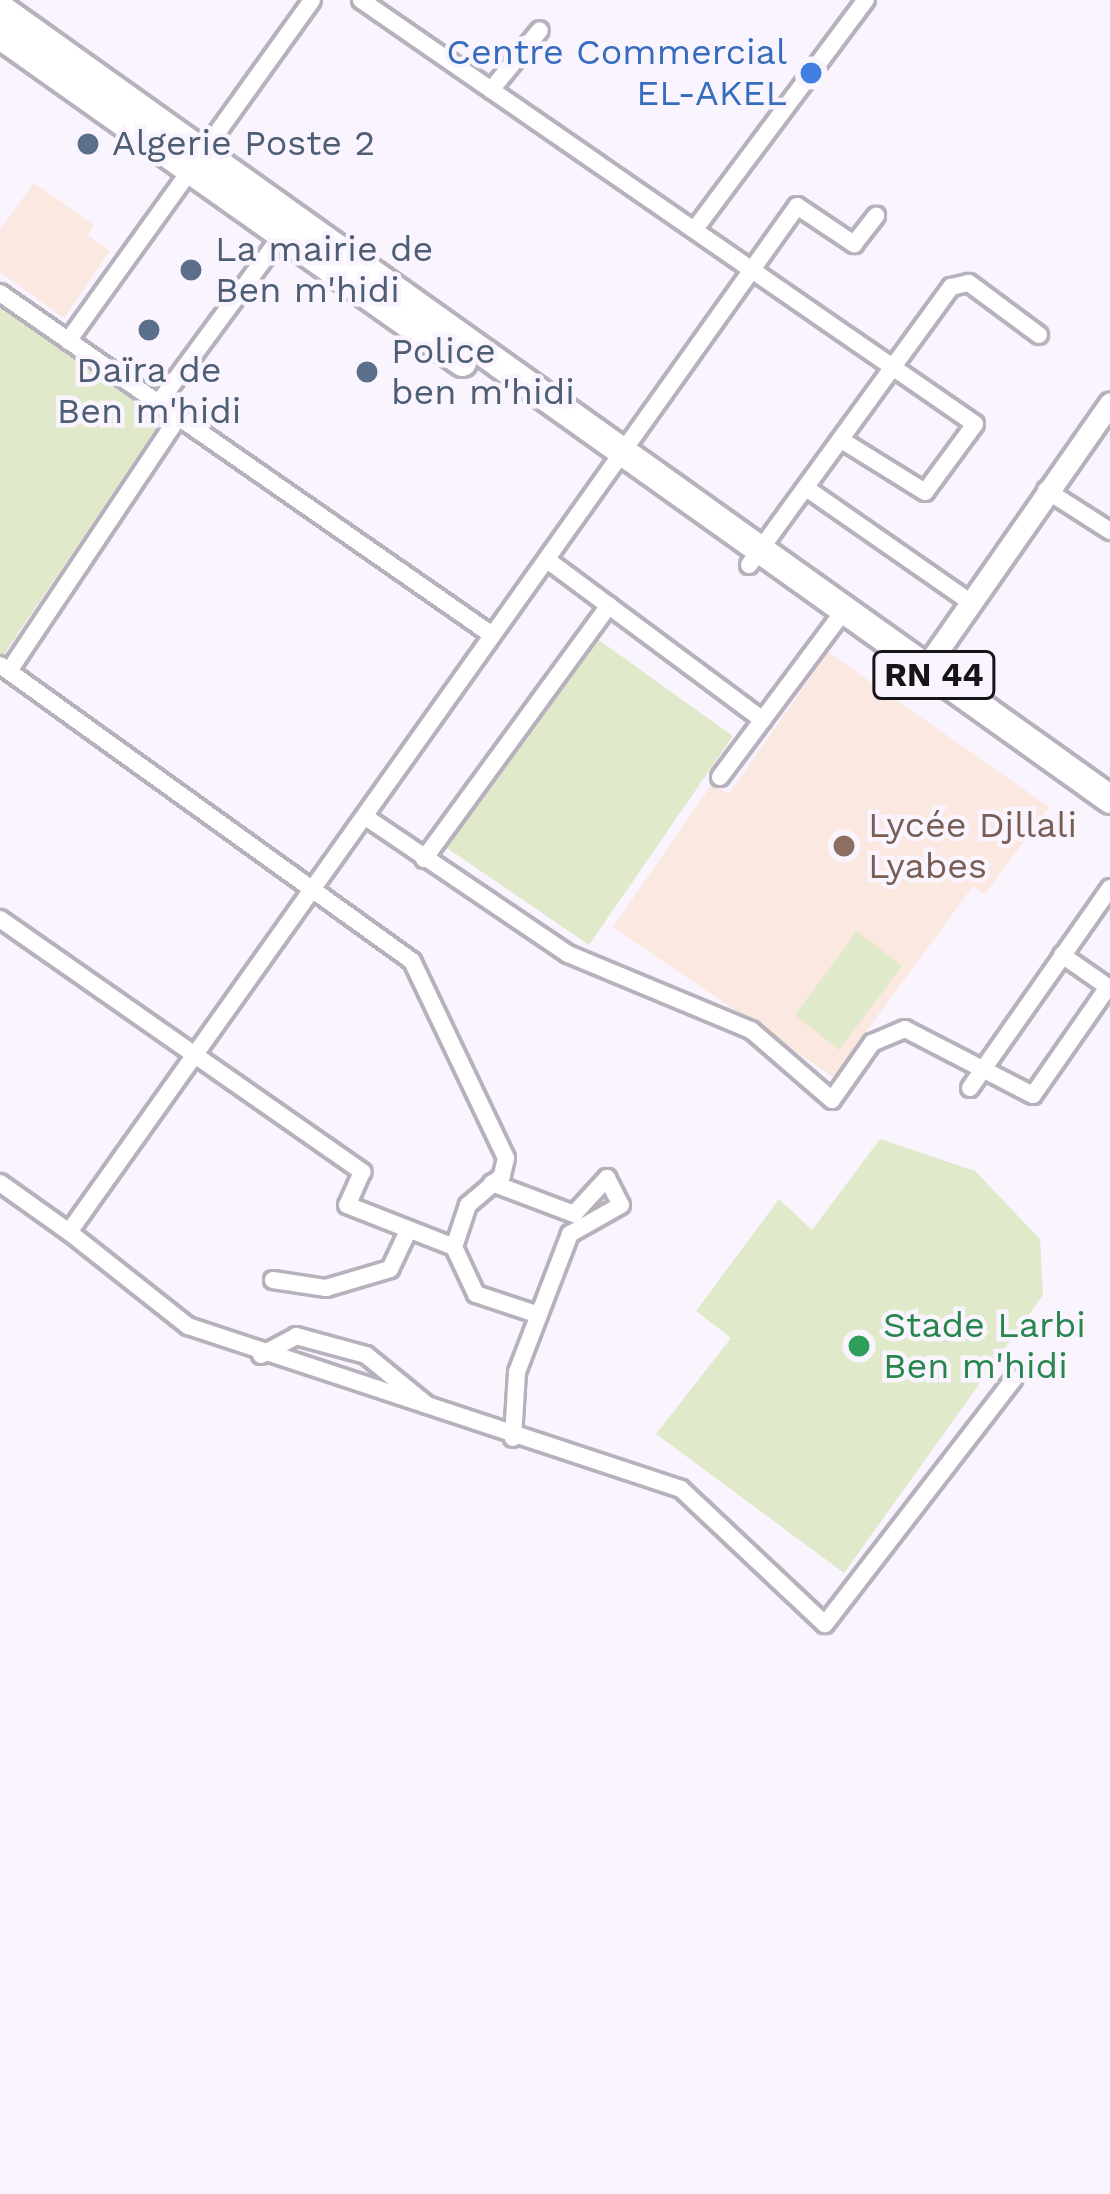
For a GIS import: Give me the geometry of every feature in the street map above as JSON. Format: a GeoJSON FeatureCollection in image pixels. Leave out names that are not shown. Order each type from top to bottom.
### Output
{"type":"FeatureCollection","features":[{"type":"Feature","properties":{"kind":"main road","name":"RN 44"},"geometry":{"type":"LineString","coordinates":[[0,8],[195,160],[621,464],[920,676],[1110,800]]}},
{"type":"Feature","properties":{"kind":"main road","name":"RN 44"},"geometry":{"type":"LineString","coordinates":[[0,35],[195,160],[282,235],[621,464]]}},
{"type":"Feature","properties":{"kind":"main road","name":"RN 44"},"geometry":{"type":"LineString","coordinates":[[920,676],[1110,822]]}},
{"type":"Feature","properties":{"kind":"street"},"geometry":{"type":"LineString","coordinates":[[68,341],[312,0]]}},
{"type":"Feature","properties":{"kind":"street"},"geometry":{"type":"LineString","coordinates":[[361,0],[975,424],[925,492],[843,441]]}},
{"type":"Feature","properties":{"kind":"street"},"geometry":{"type":"LineString","coordinates":[[695,229],[866,0]]}},
{"type":"Feature","properties":{"kind":"street"},"geometry":{"type":"LineString","coordinates":[[491,89],[540,30]]}},
{"type":"Feature","properties":{"kind":"street"},"geometry":{"type":"LineString","coordinates":[[69,1232],[367,818],[492,634],[621,464],[796,206],[854,244],[876,216]]}},
{"type":"Feature","properties":{"kind":"street"},"geometry":{"type":"LineString","coordinates":[[157,405],[282,235]]}},
{"type":"Feature","properties":{"kind":"street"},"geometry":{"type":"LineString","coordinates":[[753,558],[843,441],[892,363],[961,280],[1039,335]]}},
{"type":"Feature","properties":{"kind":"street"},"geometry":{"type":"LineString","coordinates":[[0,293],[492,634]]}},
{"type":"Feature","properties":{"kind":"street"},"geometry":{"type":"LineString","coordinates":[[920,676],[966,599],[1110,403]]}},
{"type":"Feature","properties":{"kind":"street"},"geometry":{"type":"LineString","coordinates":[[177,419],[4,668],[395,943],[426,979],[480,1117],[502,1142],[502,1176],[468,1205],[454,1246],[476,1294],[539,1315]]}},
{"type":"Feature","properties":{"kind":"street"},"geometry":{"type":"LineString","coordinates":[[806,488],[966,599]]}},
{"type":"Feature","properties":{"kind":"street"},"geometry":{"type":"LineString","coordinates":[[1046,490],[1110,531]]}},
{"type":"Feature","properties":{"kind":"street"},"geometry":{"type":"LineString","coordinates":[[550,562],[763,720]]}},
{"type":"Feature","properties":{"kind":"street"},"geometry":{"type":"LineString","coordinates":[[424,859],[609,605]]}},
{"type":"Feature","properties":{"kind":"street"},"geometry":{"type":"LineString","coordinates":[[720,777],[838,618]]}},
{"type":"Feature","properties":{"kind":"street"},"geometry":{"type":"LineString","coordinates":[[367,818],[568,954],[751,1030],[832,1100],[892,1030],[982,1065],[1034,1095],[1108,987],[1062,955]]}},
{"type":"Feature","properties":{"kind":"street"},"geometry":{"type":"LineString","coordinates":[[970,1088],[1110,888]]}},
{"type":"Feature","properties":{"kind":"street"},"geometry":{"type":"LineString","coordinates":[[0,919],[362,1172],[347,1205],[454,1246]]}},
{"type":"Feature","properties":{"kind":"street"},"geometry":{"type":"LineString","coordinates":[[492,1183],[574,1214],[607,1178],[621,1205],[570,1234],[517,1372],[513,1438]]}},
{"type":"Feature","properties":{"kind":"street"},"geometry":{"type":"LineString","coordinates":[[0,1183],[188,1326],[513,1438],[681,1489],[825,1624],[1014,1379]]}},
{"type":"Feature","properties":{"kind":"street"},"geometry":{"type":"LineString","coordinates":[[273,1280],[326,1288],[390,1269],[409,1229]]}},
{"type":"Feature","properties":{"kind":"street"},"geometry":{"type":"LineString","coordinates":[[261,1354],[296,1336],[366,1355],[428,1405]]}},
{"type":"Feature","properties":{"kind":"shaded area"},"geometry":{"type":"Polygon","coordinates":[[[34,183],[94,225],[88,235],[110,251],[64,318],[0,272],[0,230],[34,183]]]}},
{"type":"Feature","properties":{"kind":"shaded area","name":"Lycée Djllali Lyabes"},"geometry":{"type":"Polygon","coordinates":[[[828,652],[1049,807],[985,894],[973,886],[833,1077],[613,927],[712,784],[729,794],[828,652]]]}},
{"type":"Feature","properties":{"kind":"green space"},"geometry":{"type":"Polygon","coordinates":[[[0,299],[164,417],[3,656],[0,654],[0,299]]]}},
{"type":"Feature","properties":{"kind":"green space"},"geometry":{"type":"Polygon","coordinates":[[[592,635],[733,736],[589,945],[444,846],[592,635]]]}},
{"type":"Feature","properties":{"kind":"green space"},"geometry":{"type":"Polygon","coordinates":[[[857,931],[902,966],[839,1050],[795,1015],[857,931]]]}},
{"type":"Feature","properties":{"kind":"green space"},"geometry":{"type":"Polygon","coordinates":[[[880,1139],[975,1171],[1040,1239],[1043,1295],[844,1573],[656,1434],[731,1338],[696,1311],[779,1199],[812,1230],[880,1139]]]}},
{"type":"Feature","properties":{"kind":"place","name":"Centre Commercial EL-AKEL"},"geometry":{"type":"Point","coordinates":[811,73]}},
{"type":"Feature","properties":{"kind":"place","name":"Algerie Poste 2"},"geometry":{"type":"Point","coordinates":[88,144]}},
{"type":"Feature","properties":{"kind":"place","name":"La mairie de Ben m'hidi"},"geometry":{"type":"Point","coordinates":[191,270]}},
{"type":"Feature","properties":{"kind":"place","name":"Daïra de Ben m'hidi"},"geometry":{"type":"Point","coordinates":[149,330]}},
{"type":"Feature","properties":{"kind":"place","name":"Police ben m'hidi"},"geometry":{"type":"Point","coordinates":[367,372]}},
{"type":"Feature","properties":{"kind":"place","name":"Lycée Djllali Lyabes"},"geometry":{"type":"Point","coordinates":[844,846]}},
{"type":"Feature","properties":{"kind":"place","name":"Stade Larbi Ben m'hidi"},"geometry":{"type":"Point","coordinates":[859,1346]}}]}
